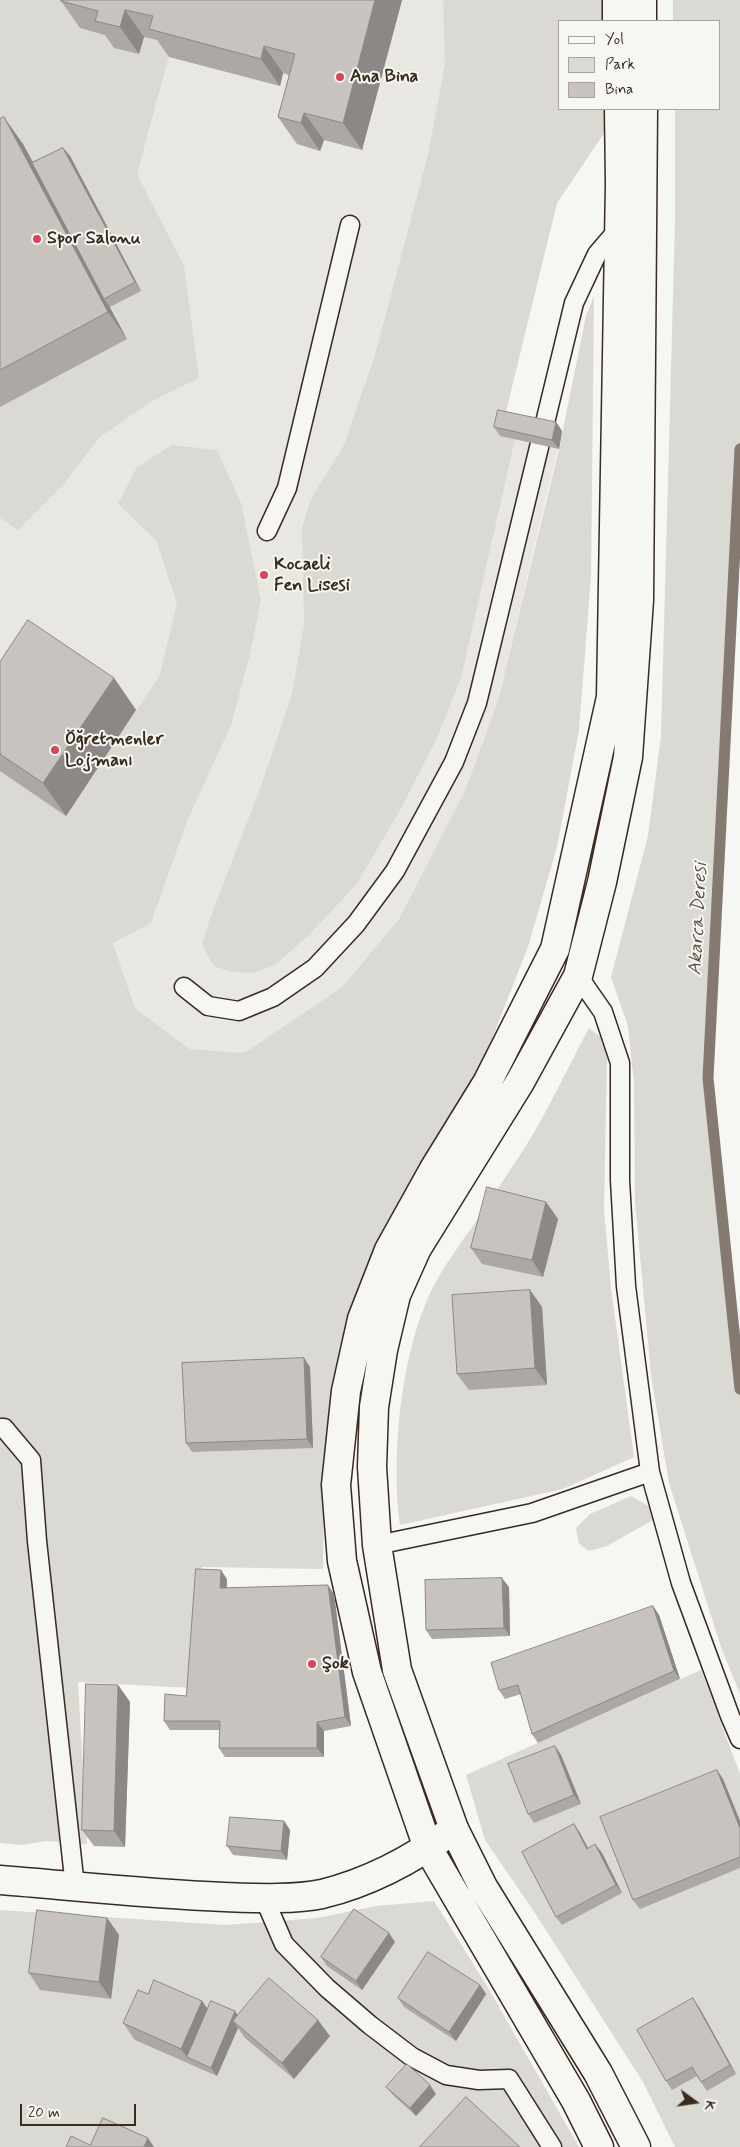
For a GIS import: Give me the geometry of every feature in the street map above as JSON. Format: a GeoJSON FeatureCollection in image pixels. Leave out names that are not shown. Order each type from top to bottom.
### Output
{"type":"FeatureCollection","features":[{"type":"Feature","properties":{"kind":"main road"},"geometry":{"type":"LineString","coordinates":[[617,0],[617,20]]}},
{"type":"Feature","properties":{"kind":"main road"},"geometry":{"type":"LineString","coordinates":[[642,0],[642,20]]}},
{"type":"Feature","properties":{"kind":"main road"},"geometry":{"type":"LineString","coordinates":[[599,2147],[576,2101],[428,1848],[368,1672],[342,1561],[336,1484],[346,1391],[362,1319],[389,1250],[434,1169],[487,1083],[555,949],[611,697],[619,229],[619,110]]}},
{"type":"Feature","properties":{"kind":"main road"},"geometry":{"type":"LineString","coordinates":[[636,2147],[598,2073],[483,1887],[454,1829],[397,1670],[376,1545],[372,1467],[374,1407],[382,1350],[396,1294],[417,1248],[520,1082],[578,976],[602,882],[628,757],[639,600],[644,202],[643,110]]}},
{"type":"Feature","properties":{"kind":"main road"},"geometry":{"type":"LineString","coordinates":[[0,1880],[194,1896],[264,1898],[322,1894],[377,1875],[428,1848],[454,1829]]}},
{"type":"Feature","properties":{"kind":"lane"},"geometry":{"type":"LineString","coordinates":[[184,987],[208,1006],[239,1011],[273,997],[315,968],[356,924],[395,871],[454,762],[477,703],[574,303],[597,254],[644,202]]}},
{"type":"Feature","properties":{"kind":"lane"},"geometry":{"type":"LineString","coordinates":[[267,531],[287,488],[350,226]]}},
{"type":"Feature","properties":{"kind":"lane"},"geometry":{"type":"LineString","coordinates":[[578,976],[603,1012],[620,1063],[620,1180],[626,1286],[650,1472],[682,1583],[740,1739]]}},
{"type":"Feature","properties":{"kind":"lane"},"geometry":{"type":"LineString","coordinates":[[0,1428],[4,1428],[31,1460],[37,1541],[75,1886]]}},
{"type":"Feature","properties":{"kind":"lane"},"geometry":{"type":"LineString","coordinates":[[376,1545],[532,1513],[650,1472]]}},
{"type":"Feature","properties":{"kind":"lane"},"geometry":{"type":"LineString","coordinates":[[264,1898],[284,1944],[327,1988],[370,2026],[412,2057],[446,2075],[479,2080],[508,2079],[552,2147]]}},
{"type":"Feature","properties":{"kind":"shaded area","name":"Kocaeli Fen Lisesi"},"geometry":{"type":"Polygon","coordinates":[[[41,0],[500,0],[557,202],[504,418],[562,431],[498,701],[465,792],[399,919],[341,988],[244,1053],[190,1049],[135,1008],[113,943],[0,980],[0,112],[41,0]]]}},
{"type":"Feature","properties":{"kind":"green space"},"geometry":{"type":"Polygon","coordinates":[[[0,0],[87,0],[117,38],[139,54],[144,37],[172,44],[137,174],[184,266],[199,378],[152,401],[100,437],[62,486],[18,530],[0,518],[0,0]]]}},
{"type":"Feature","properties":{"kind":"green space"},"geometry":{"type":"Polygon","coordinates":[[[443,0],[602,0],[603,20],[558,20],[558,110],[608,110],[609,126],[557,203],[500,436],[515,439],[461,678],[437,738],[400,810],[356,885],[309,935],[275,965],[252,973],[231,972],[214,966],[202,945],[210,918],[260,789],[292,694],[304,625],[302,528],[310,501],[344,445],[375,355],[428,155],[445,64],[443,0]]]}},
{"type":"Feature","properties":{"kind":"green space"},"geometry":{"type":"Polygon","coordinates":[[[673,0],[740,0],[740,449],[708,1078],[740,1389],[740,1694],[721,1647],[669,1483],[651,1375],[635,1202],[634,1083],[628,1026],[611,977],[648,836],[661,736],[675,223],[675,110],[720,110],[720,20],[673,20],[673,0]]]}},
{"type":"Feature","properties":{"kind":"green space"},"geometry":{"type":"Polygon","coordinates":[[[594,296],[591,576],[579,730],[557,847],[528,947],[480,1069],[417,1168],[366,1270],[324,1495],[323,1569],[202,1567],[193,1688],[78,1682],[87,1844],[45,1841],[21,1845],[0,1843],[0,771],[66,815],[159,677],[177,604],[156,540],[118,504],[137,467],[172,445],[217,450],[241,503],[261,600],[250,654],[231,725],[187,821],[151,923],[113,943],[135,1008],[190,1049],[244,1053],[341,988],[399,919],[465,791],[498,701],[559,449],[586,316],[594,296]]]}},
{"type":"Feature","properties":{"kind":"green space"},"geometry":{"type":"Polygon","coordinates":[[[589,1028],[603,1039],[607,1057],[604,1209],[611,1288],[634,1457],[563,1489],[400,1525],[397,1499],[397,1443],[400,1414],[409,1356],[425,1305],[447,1263],[533,1134],[589,1028]]]}},
{"type":"Feature","properties":{"kind":"green space"},"geometry":{"type":"Polygon","coordinates":[[[631,1496],[650,1507],[653,1520],[607,1546],[589,1551],[579,1544],[576,1528],[590,1514],[631,1496]]]}},
{"type":"Feature","properties":{"kind":"green space"},"geometry":{"type":"Polygon","coordinates":[[[701,1670],[740,1774],[740,2147],[675,2147],[643,2082],[533,1910],[485,1840],[466,1775],[701,1670]]]}},
{"type":"Feature","properties":{"kind":"green space"},"geometry":{"type":"Polygon","coordinates":[[[434,1901],[487,1986],[579,2147],[0,2147],[0,1910],[226,1925],[317,1918],[376,1906],[434,1901]]]}},
{"type":"Feature","properties":{"kind":"building","name":"Ana Bina"},"geometry":{"type":"Polygon","coordinates":[[[61,0],[375,0],[343,123],[304,113],[301,123],[278,117],[295,54],[264,46],[261,59],[149,29],[153,16],[125,10],[120,27],[95,21],[98,11],[61,0]]]}},
{"type":"Feature","properties":{"kind":"building","name":"Spor Salonu"},"geometry":{"type":"Polygon","coordinates":[[[4,117],[108,312],[0,370],[0,119],[4,117]]]}},
{"type":"Feature","properties":{"kind":"building"},"geometry":{"type":"Polygon","coordinates":[[[63,148],[135,282],[104,299],[32,163],[63,148]]]}},
{"type":"Feature","properties":{"kind":"building"},"geometry":{"type":"Polygon","coordinates":[[[498,410],[556,422],[552,440],[494,427],[498,410]]]}},
{"type":"Feature","properties":{"kind":"building"},"geometry":{"type":"Polygon","coordinates":[[[28,620],[114,678],[43,783],[0,754],[0,662],[28,620]]]}},
{"type":"Feature","properties":{"kind":"building"},"geometry":{"type":"Polygon","coordinates":[[[487,1187],[546,1202],[532,1260],[471,1248],[487,1187]]]}},
{"type":"Feature","properties":{"kind":"building"},"geometry":{"type":"Polygon","coordinates":[[[530,1290],[535,1368],[457,1374],[452,1295],[530,1290]]]}},
{"type":"Feature","properties":{"kind":"building"},"geometry":{"type":"Polygon","coordinates":[[[304,1358],[307,1439],[186,1443],[182,1363],[304,1358]]]}},
{"type":"Feature","properties":{"kind":"building"},"geometry":{"type":"Polygon","coordinates":[[[196,1569],[221,1570],[220,1588],[328,1585],[345,1717],[317,1722],[317,1748],[219,1748],[220,1721],[164,1721],[165,1694],[186,1696],[196,1569]]]}},
{"type":"Feature","properties":{"kind":"building"},"geometry":{"type":"Polygon","coordinates":[[[502,1578],[504,1628],[426,1630],[425,1580],[502,1578]]]}},
{"type":"Feature","properties":{"kind":"building"},"geometry":{"type":"Polygon","coordinates":[[[653,1606],[674,1671],[532,1734],[518,1685],[499,1690],[491,1663],[653,1606]]]}},
{"type":"Feature","properties":{"kind":"building"},"geometry":{"type":"Polygon","coordinates":[[[86,1684],[118,1685],[114,1831],[82,1830],[86,1684]]]}},
{"type":"Feature","properties":{"kind":"building"},"geometry":{"type":"Polygon","coordinates":[[[555,1746],[574,1795],[528,1814],[508,1764],[555,1746]]]}},
{"type":"Feature","properties":{"kind":"building"},"geometry":{"type":"Polygon","coordinates":[[[717,1770],[740,1828],[740,1857],[633,1900],[600,1817],[717,1770]]]}},
{"type":"Feature","properties":{"kind":"building"},"geometry":{"type":"Polygon","coordinates":[[[230,1817],[284,1821],[281,1851],[227,1846],[230,1817]]]}},
{"type":"Feature","properties":{"kind":"building"},"geometry":{"type":"Polygon","coordinates":[[[574,1824],[587,1849],[595,1844],[616,1885],[556,1917],[522,1852],[574,1824]]]}},
{"type":"Feature","properties":{"kind":"building"},"geometry":{"type":"Polygon","coordinates":[[[354,1909],[389,1933],[356,1981],[321,1957],[354,1909]]]}},
{"type":"Feature","properties":{"kind":"building"},"geometry":{"type":"Polygon","coordinates":[[[37,1910],[107,1918],[99,1982],[29,1973],[37,1910]]]}},
{"type":"Feature","properties":{"kind":"building"},"geometry":{"type":"Polygon","coordinates":[[[428,1952],[480,1985],[449,2032],[398,1998],[428,1952]]]}},
{"type":"Feature","properties":{"kind":"building"},"geometry":{"type":"Polygon","coordinates":[[[269,1978],[318,2020],[282,2063],[233,2021],[269,1978]]]}},
{"type":"Feature","properties":{"kind":"building"},"geometry":{"type":"Polygon","coordinates":[[[154,1980],[202,2001],[181,2049],[123,2023],[138,1990],[148,1994],[154,1980]]]}},
{"type":"Feature","properties":{"kind":"building"},"geometry":{"type":"Polygon","coordinates":[[[693,1998],[730,2065],[701,2082],[692,2067],[666,2081],[637,2030],[693,1998]]]}},
{"type":"Feature","properties":{"kind":"building"},"geometry":{"type":"Polygon","coordinates":[[[211,2001],[235,2011],[211,2068],[187,2057],[211,2001]]]}},
{"type":"Feature","properties":{"kind":"building"},"geometry":{"type":"Polygon","coordinates":[[[407,2064],[430,2085],[410,2108],[386,2087],[407,2064]]]}},
{"type":"Feature","properties":{"kind":"building"},"geometry":{"type":"Polygon","coordinates":[[[466,2097],[520,2147],[420,2147],[466,2097]]]}},
{"type":"Feature","properties":{"kind":"building"},"geometry":{"type":"Polygon","coordinates":[[[103,2118],[148,2138],[144,2147],[66,2147],[71,2136],[90,2145],[103,2118]]]}},
{"type":"Feature","properties":{"kind":"waterway","name":"Akarca Deresi"},"geometry":{"type":"LineString","coordinates":[[740,449],[708,1078],[740,1389]]}},
{"type":"Feature","properties":{"kind":"place","name":"Ana Bina"},"geometry":{"type":"Point","coordinates":[340,77]}},
{"type":"Feature","properties":{"kind":"place","name":"Spor Salonu"},"geometry":{"type":"Point","coordinates":[37,239]}},
{"type":"Feature","properties":{"kind":"place","name":"Kocaeli Fen Lisesi"},"geometry":{"type":"Point","coordinates":[264,575]}},
{"type":"Feature","properties":{"kind":"place","name":"Öğretmenler Lojmanı"},"geometry":{"type":"Point","coordinates":[55,750]}},
{"type":"Feature","properties":{"kind":"place","name":"Şok"},"geometry":{"type":"Point","coordinates":[312,1664]}}]}
